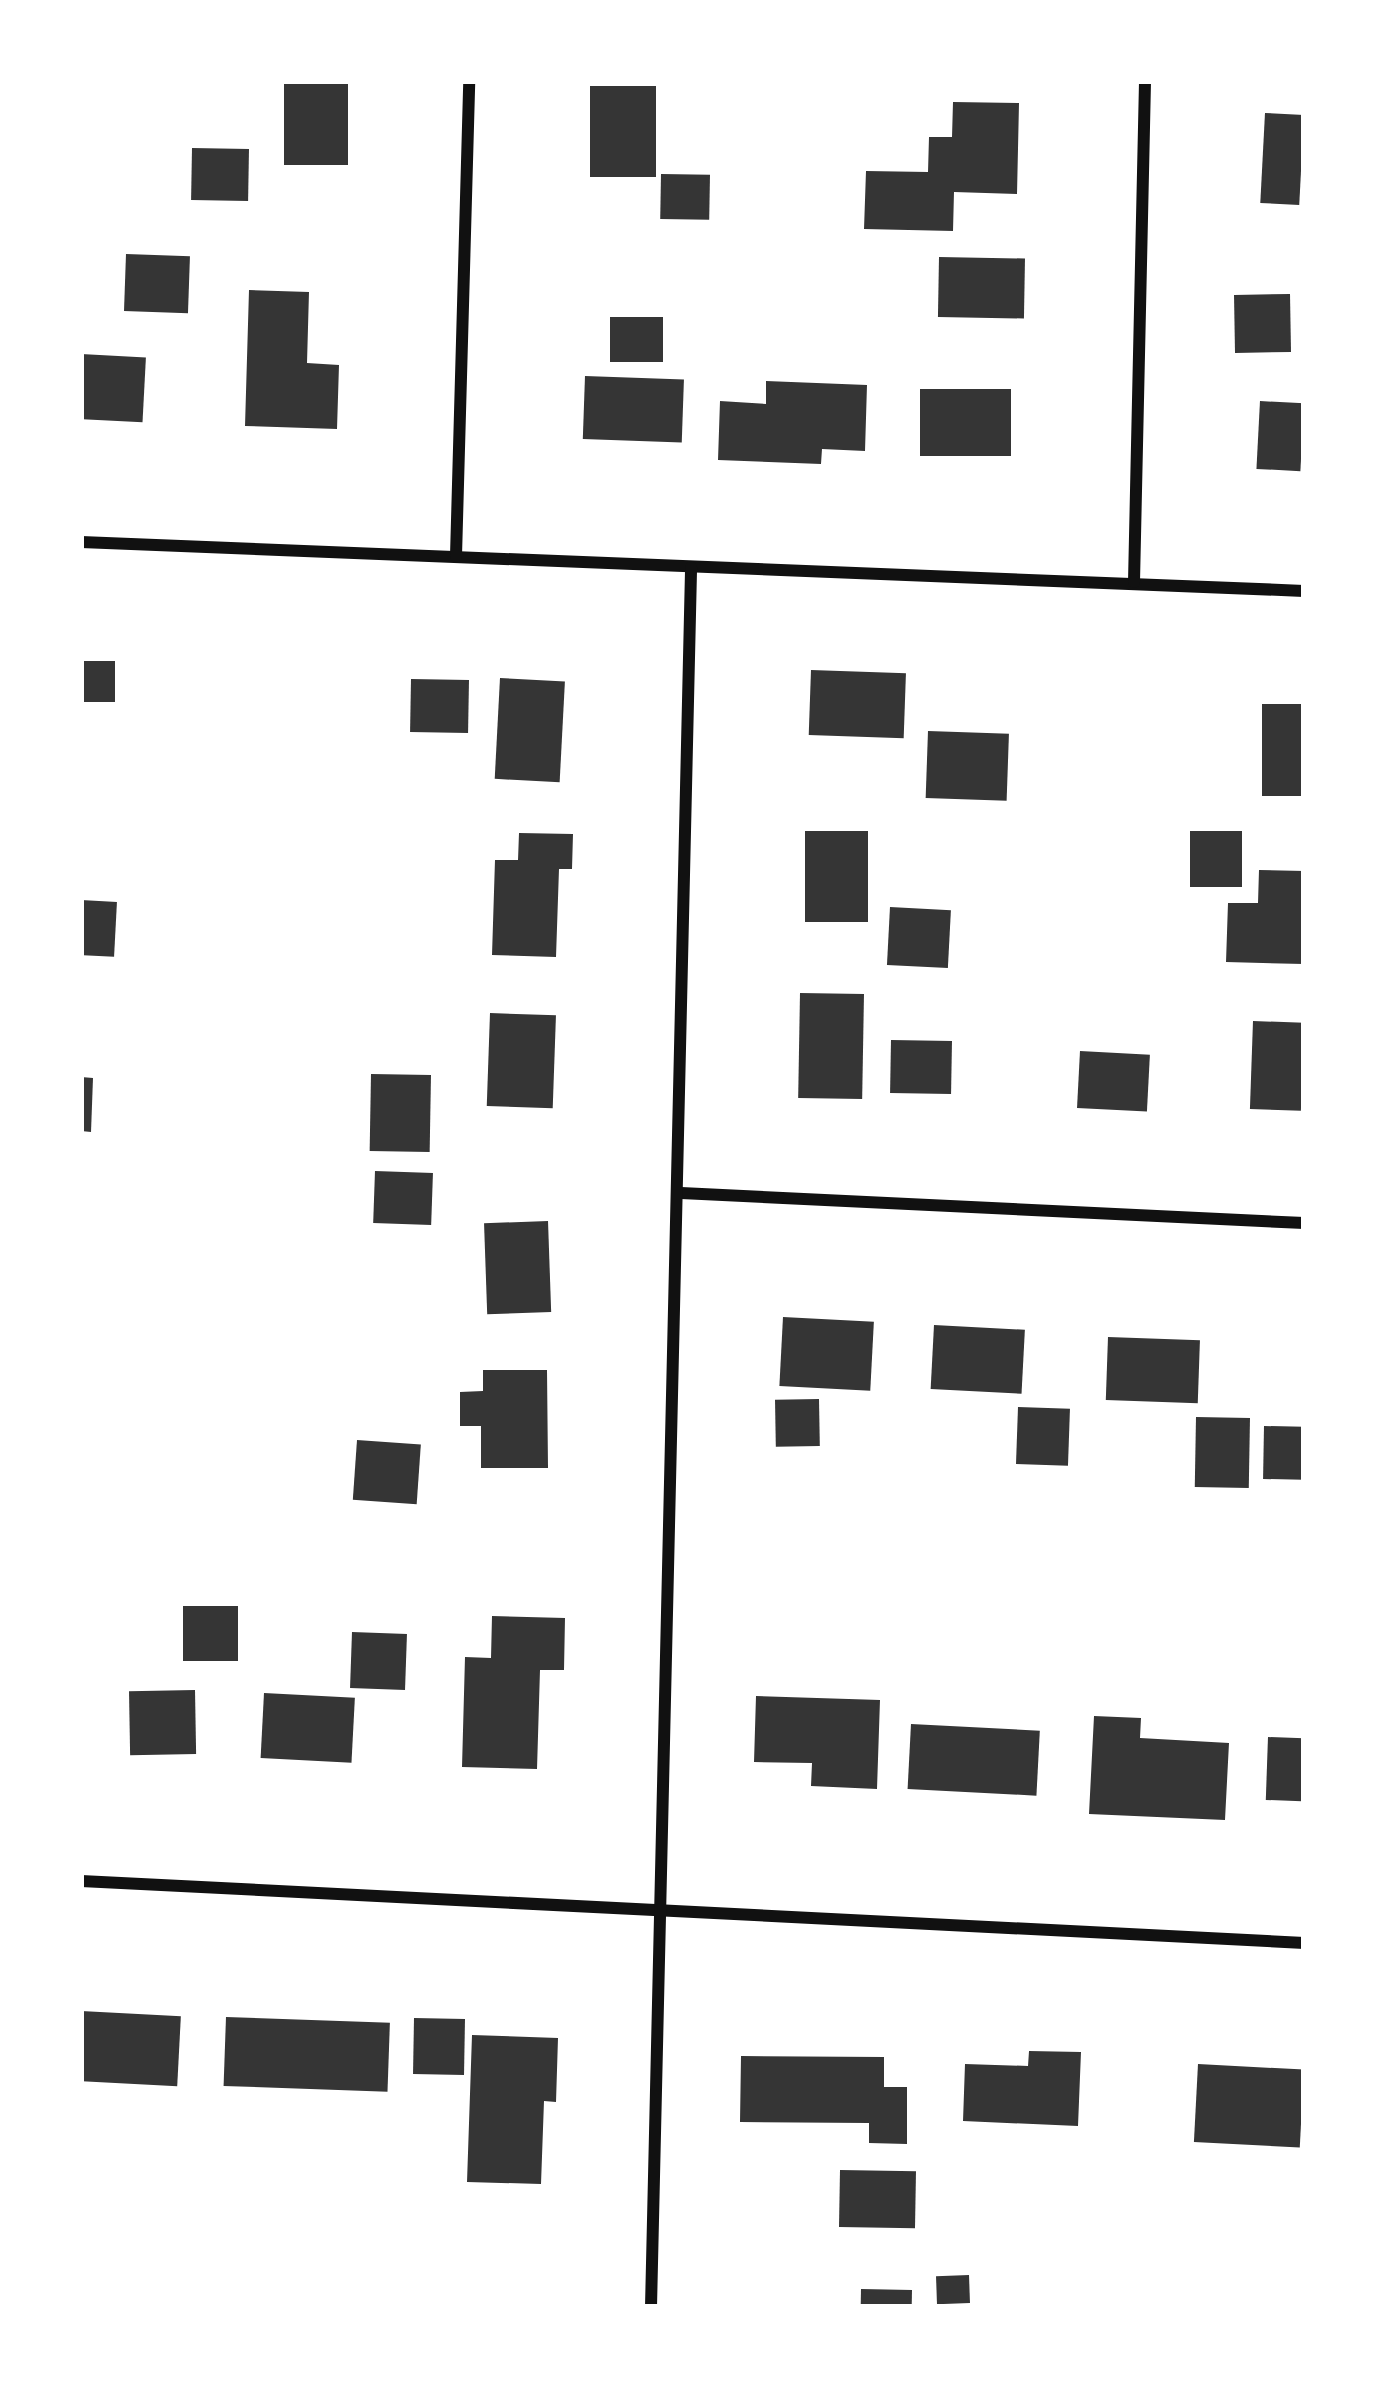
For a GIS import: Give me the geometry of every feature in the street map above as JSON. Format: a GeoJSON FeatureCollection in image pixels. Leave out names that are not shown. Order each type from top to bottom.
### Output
{"type":"FeatureCollection","features":[{"type":"Feature","properties":{"kind":"street"},"geometry":{"type":"LineString","coordinates":[[456,556],[469,81]]}},
{"type":"Feature","properties":{"kind":"street"},"geometry":{"type":"LineString","coordinates":[[1134,582],[1145,81]]}},
{"type":"Feature","properties":{"kind":"street"},"geometry":{"type":"LineString","coordinates":[[81,542],[1304,591]]}},
{"type":"Feature","properties":{"kind":"street"},"geometry":{"type":"LineString","coordinates":[[651,2307],[681,1192],[691,567]]}},
{"type":"Feature","properties":{"kind":"street"},"geometry":{"type":"LineString","coordinates":[[681,1192],[1304,1222]]}},
{"type":"Feature","properties":{"kind":"street"},"geometry":{"type":"LineString","coordinates":[[81,1881],[1304,1943]]}},
{"type":"Feature","properties":{"kind":"building"},"geometry":{"type":"Polygon","coordinates":[[[284,81],[348,81],[348,165],[284,165],[284,81]]]}},
{"type":"Feature","properties":{"kind":"building"},"geometry":{"type":"Polygon","coordinates":[[[590,86],[656,86],[656,177],[590,177],[590,86]]]}},
{"type":"Feature","properties":{"kind":"building"},"geometry":{"type":"Polygon","coordinates":[[[953,102],[1019,103],[1017,194],[954,192],[953,231],[864,229],[866,171],[928,172],[929,137],[952,137],[953,102]]]}},
{"type":"Feature","properties":{"kind":"building"},"geometry":{"type":"Polygon","coordinates":[[[1265,113],[1304,115],[1299,205],[1260,203],[1265,113]]]}},
{"type":"Feature","properties":{"kind":"building"},"geometry":{"type":"Polygon","coordinates":[[[192,148],[249,149],[248,201],[191,200],[192,148]]]}},
{"type":"Feature","properties":{"kind":"building"},"geometry":{"type":"Polygon","coordinates":[[[661,174],[710,175],[709,220],[660,219],[661,174]]]}},
{"type":"Feature","properties":{"kind":"building"},"geometry":{"type":"Polygon","coordinates":[[[126,254],[190,256],[188,313],[124,311],[126,254]]]}},
{"type":"Feature","properties":{"kind":"building"},"geometry":{"type":"Polygon","coordinates":[[[939,257],[1025,259],[1024,318],[938,317],[939,257]]]}},
{"type":"Feature","properties":{"kind":"building"},"geometry":{"type":"Polygon","coordinates":[[[249,290],[309,292],[307,363],[339,365],[337,429],[245,426],[249,290]]]}},
{"type":"Feature","properties":{"kind":"building"},"geometry":{"type":"Polygon","coordinates":[[[1290,294],[1291,352],[1235,353],[1234,295],[1290,294]]]}},
{"type":"Feature","properties":{"kind":"building"},"geometry":{"type":"Polygon","coordinates":[[[610,317],[663,317],[663,362],[610,362],[610,317]]]}},
{"type":"Feature","properties":{"kind":"building"},"geometry":{"type":"Polygon","coordinates":[[[81,354],[146,357],[143,422],[81,419],[81,354]]]}},
{"type":"Feature","properties":{"kind":"building"},"geometry":{"type":"Polygon","coordinates":[[[585,376],[684,379],[682,442],[583,439],[585,376]]]}},
{"type":"Feature","properties":{"kind":"building"},"geometry":{"type":"Polygon","coordinates":[[[766,381],[867,385],[865,451],[822,449],[821,464],[718,460],[720,401],[766,404],[766,381]]]}},
{"type":"Feature","properties":{"kind":"building"},"geometry":{"type":"Polygon","coordinates":[[[920,389],[1011,389],[1011,456],[920,456],[920,389]]]}},
{"type":"Feature","properties":{"kind":"building"},"geometry":{"type":"Polygon","coordinates":[[[1260,401],[1304,403],[1300,471],[1256,469],[1260,401]]]}},
{"type":"Feature","properties":{"kind":"building"},"geometry":{"type":"Polygon","coordinates":[[[81,661],[115,661],[115,702],[81,702],[81,661]]]}},
{"type":"Feature","properties":{"kind":"building"},"geometry":{"type":"Polygon","coordinates":[[[811,670],[906,673],[904,738],[809,735],[811,670]]]}},
{"type":"Feature","properties":{"kind":"building"},"geometry":{"type":"Polygon","coordinates":[[[500,678],[565,681],[560,782],[495,779],[500,678]]]}},
{"type":"Feature","properties":{"kind":"building"},"geometry":{"type":"Polygon","coordinates":[[[411,679],[469,680],[468,733],[410,732],[411,679]]]}},
{"type":"Feature","properties":{"kind":"building"},"geometry":{"type":"Polygon","coordinates":[[[1262,704],[1304,704],[1304,796],[1262,796],[1262,704]]]}},
{"type":"Feature","properties":{"kind":"building"},"geometry":{"type":"Polygon","coordinates":[[[928,731],[1009,734],[1007,801],[926,798],[928,731]]]}},
{"type":"Feature","properties":{"kind":"building"},"geometry":{"type":"Polygon","coordinates":[[[805,831],[868,831],[868,922],[805,922],[805,831]]]}},
{"type":"Feature","properties":{"kind":"building"},"geometry":{"type":"Polygon","coordinates":[[[1190,831],[1242,831],[1242,887],[1190,887],[1190,831]]]}},
{"type":"Feature","properties":{"kind":"building"},"geometry":{"type":"Polygon","coordinates":[[[519,833],[573,834],[572,869],[559,869],[556,957],[492,955],[495,860],[518,860],[519,833]]]}},
{"type":"Feature","properties":{"kind":"building"},"geometry":{"type":"Polygon","coordinates":[[[1259,870],[1304,871],[1304,964],[1226,962],[1228,903],[1258,903],[1259,870]]]}},
{"type":"Feature","properties":{"kind":"building"},"geometry":{"type":"Polygon","coordinates":[[[81,900],[117,902],[114,957],[81,955],[81,900]]]}},
{"type":"Feature","properties":{"kind":"building"},"geometry":{"type":"Polygon","coordinates":[[[890,907],[951,910],[948,968],[887,965],[890,907]]]}},
{"type":"Feature","properties":{"kind":"building"},"geometry":{"type":"Polygon","coordinates":[[[800,993],[864,994],[862,1099],[798,1098],[800,993]]]}},
{"type":"Feature","properties":{"kind":"building"},"geometry":{"type":"Polygon","coordinates":[[[490,1013],[556,1015],[553,1108],[487,1106],[490,1013]]]}},
{"type":"Feature","properties":{"kind":"building"},"geometry":{"type":"Polygon","coordinates":[[[1253,1021],[1304,1023],[1301,1111],[1250,1109],[1253,1021]]]}},
{"type":"Feature","properties":{"kind":"building"},"geometry":{"type":"Polygon","coordinates":[[[891,1040],[952,1041],[951,1094],[890,1093],[891,1040]]]}},
{"type":"Feature","properties":{"kind":"building"},"geometry":{"type":"Polygon","coordinates":[[[1080,1051],[1150,1055],[1147,1112],[1077,1108],[1080,1051]]]}},
{"type":"Feature","properties":{"kind":"building"},"geometry":{"type":"Polygon","coordinates":[[[371,1074],[431,1075],[430,1152],[370,1151],[371,1074]]]}},
{"type":"Feature","properties":{"kind":"building"},"geometry":{"type":"Polygon","coordinates":[[[81,1077],[93,1078],[91,1132],[81,1131],[81,1077]]]}},
{"type":"Feature","properties":{"kind":"building"},"geometry":{"type":"Polygon","coordinates":[[[375,1171],[433,1173],[431,1225],[373,1223],[375,1171]]]}},
{"type":"Feature","properties":{"kind":"building"},"geometry":{"type":"Polygon","coordinates":[[[548,1221],[551,1312],[487,1314],[484,1223],[548,1221]]]}},
{"type":"Feature","properties":{"kind":"building"},"geometry":{"type":"Polygon","coordinates":[[[783,1317],[874,1322],[870,1391],[779,1386],[783,1317]]]}},
{"type":"Feature","properties":{"kind":"building"},"geometry":{"type":"Polygon","coordinates":[[[934,1325],[1025,1330],[1022,1394],[931,1389],[934,1325]]]}},
{"type":"Feature","properties":{"kind":"building"},"geometry":{"type":"Polygon","coordinates":[[[1108,1337],[1200,1340],[1198,1403],[1106,1400],[1108,1337]]]}},
{"type":"Feature","properties":{"kind":"building"},"geometry":{"type":"Polygon","coordinates":[[[483,1370],[547,1370],[548,1468],[481,1468],[481,1426],[460,1426],[460,1392],[483,1391],[483,1370]]]}},
{"type":"Feature","properties":{"kind":"building"},"geometry":{"type":"Polygon","coordinates":[[[819,1399],[820,1446],[776,1447],[775,1400],[819,1399]]]}},
{"type":"Feature","properties":{"kind":"building"},"geometry":{"type":"Polygon","coordinates":[[[1018,1407],[1070,1409],[1068,1466],[1016,1464],[1018,1407]]]}},
{"type":"Feature","properties":{"kind":"building"},"geometry":{"type":"Polygon","coordinates":[[[1196,1417],[1250,1418],[1249,1488],[1195,1487],[1196,1417]]]}},
{"type":"Feature","properties":{"kind":"building"},"geometry":{"type":"Polygon","coordinates":[[[1264,1426],[1304,1427],[1303,1480],[1263,1479],[1264,1426]]]}},
{"type":"Feature","properties":{"kind":"building"},"geometry":{"type":"Polygon","coordinates":[[[357,1440],[421,1444],[417,1504],[353,1500],[357,1440]]]}},
{"type":"Feature","properties":{"kind":"building"},"geometry":{"type":"Polygon","coordinates":[[[183,1606],[238,1606],[238,1661],[183,1661],[183,1606]]]}},
{"type":"Feature","properties":{"kind":"building"},"geometry":{"type":"Polygon","coordinates":[[[492,1616],[565,1618],[564,1670],[540,1670],[537,1769],[462,1767],[465,1657],[491,1658],[492,1616]]]}},
{"type":"Feature","properties":{"kind":"building"},"geometry":{"type":"Polygon","coordinates":[[[352,1632],[407,1634],[405,1690],[350,1688],[352,1632]]]}},
{"type":"Feature","properties":{"kind":"building"},"geometry":{"type":"Polygon","coordinates":[[[195,1690],[196,1754],[130,1755],[129,1691],[195,1690]]]}},
{"type":"Feature","properties":{"kind":"building"},"geometry":{"type":"Polygon","coordinates":[[[264,1693],[355,1698],[351,1763],[261,1758],[264,1693]]]}},
{"type":"Feature","properties":{"kind":"building"},"geometry":{"type":"Polygon","coordinates":[[[756,1696],[880,1700],[877,1789],[811,1786],[812,1763],[754,1762],[756,1696]]]}},
{"type":"Feature","properties":{"kind":"building"},"geometry":{"type":"Polygon","coordinates":[[[1094,1716],[1141,1718],[1140,1738],[1229,1743],[1225,1820],[1089,1814],[1094,1716]]]}},
{"type":"Feature","properties":{"kind":"building"},"geometry":{"type":"Polygon","coordinates":[[[911,1724],[1040,1731],[1036,1796],[908,1789],[911,1724]]]}},
{"type":"Feature","properties":{"kind":"building"},"geometry":{"type":"Polygon","coordinates":[[[1268,1737],[1304,1738],[1302,1801],[1266,1800],[1268,1737]]]}},
{"type":"Feature","properties":{"kind":"building"},"geometry":{"type":"Polygon","coordinates":[[[81,2011],[181,2016],[177,2086],[81,2081],[81,2011]]]}},
{"type":"Feature","properties":{"kind":"building"},"geometry":{"type":"Polygon","coordinates":[[[226,2017],[390,2023],[387,2092],[224,2086],[226,2017]]]}},
{"type":"Feature","properties":{"kind":"building"},"geometry":{"type":"Polygon","coordinates":[[[414,2018],[465,2019],[464,2075],[413,2074],[414,2018]]]}},
{"type":"Feature","properties":{"kind":"building"},"geometry":{"type":"Polygon","coordinates":[[[472,2035],[558,2038],[556,2102],[544,2101],[541,2184],[467,2182],[472,2035]]]}},
{"type":"Feature","properties":{"kind":"building"},"geometry":{"type":"Polygon","coordinates":[[[1029,2051],[1081,2052],[1078,2126],[963,2121],[965,2064],[1028,2066],[1029,2051]]]}},
{"type":"Feature","properties":{"kind":"building"},"geometry":{"type":"Polygon","coordinates":[[[741,2056],[884,2057],[884,2087],[907,2087],[907,2144],[869,2143],[869,2123],[740,2122],[741,2056]]]}},
{"type":"Feature","properties":{"kind":"building"},"geometry":{"type":"Polygon","coordinates":[[[1198,2064],[1304,2070],[1300,2147],[1194,2142],[1198,2064]]]}},
{"type":"Feature","properties":{"kind":"building"},"geometry":{"type":"Polygon","coordinates":[[[840,2170],[916,2171],[915,2228],[839,2227],[840,2170]]]}},
{"type":"Feature","properties":{"kind":"building"},"geometry":{"type":"Polygon","coordinates":[[[969,2275],[970,2303],[937,2304],[936,2276],[969,2275]]]}},
{"type":"Feature","properties":{"kind":"building"},"geometry":{"type":"Polygon","coordinates":[[[861,2289],[912,2290],[912,2307],[861,2307],[861,2289]]]}}]}
